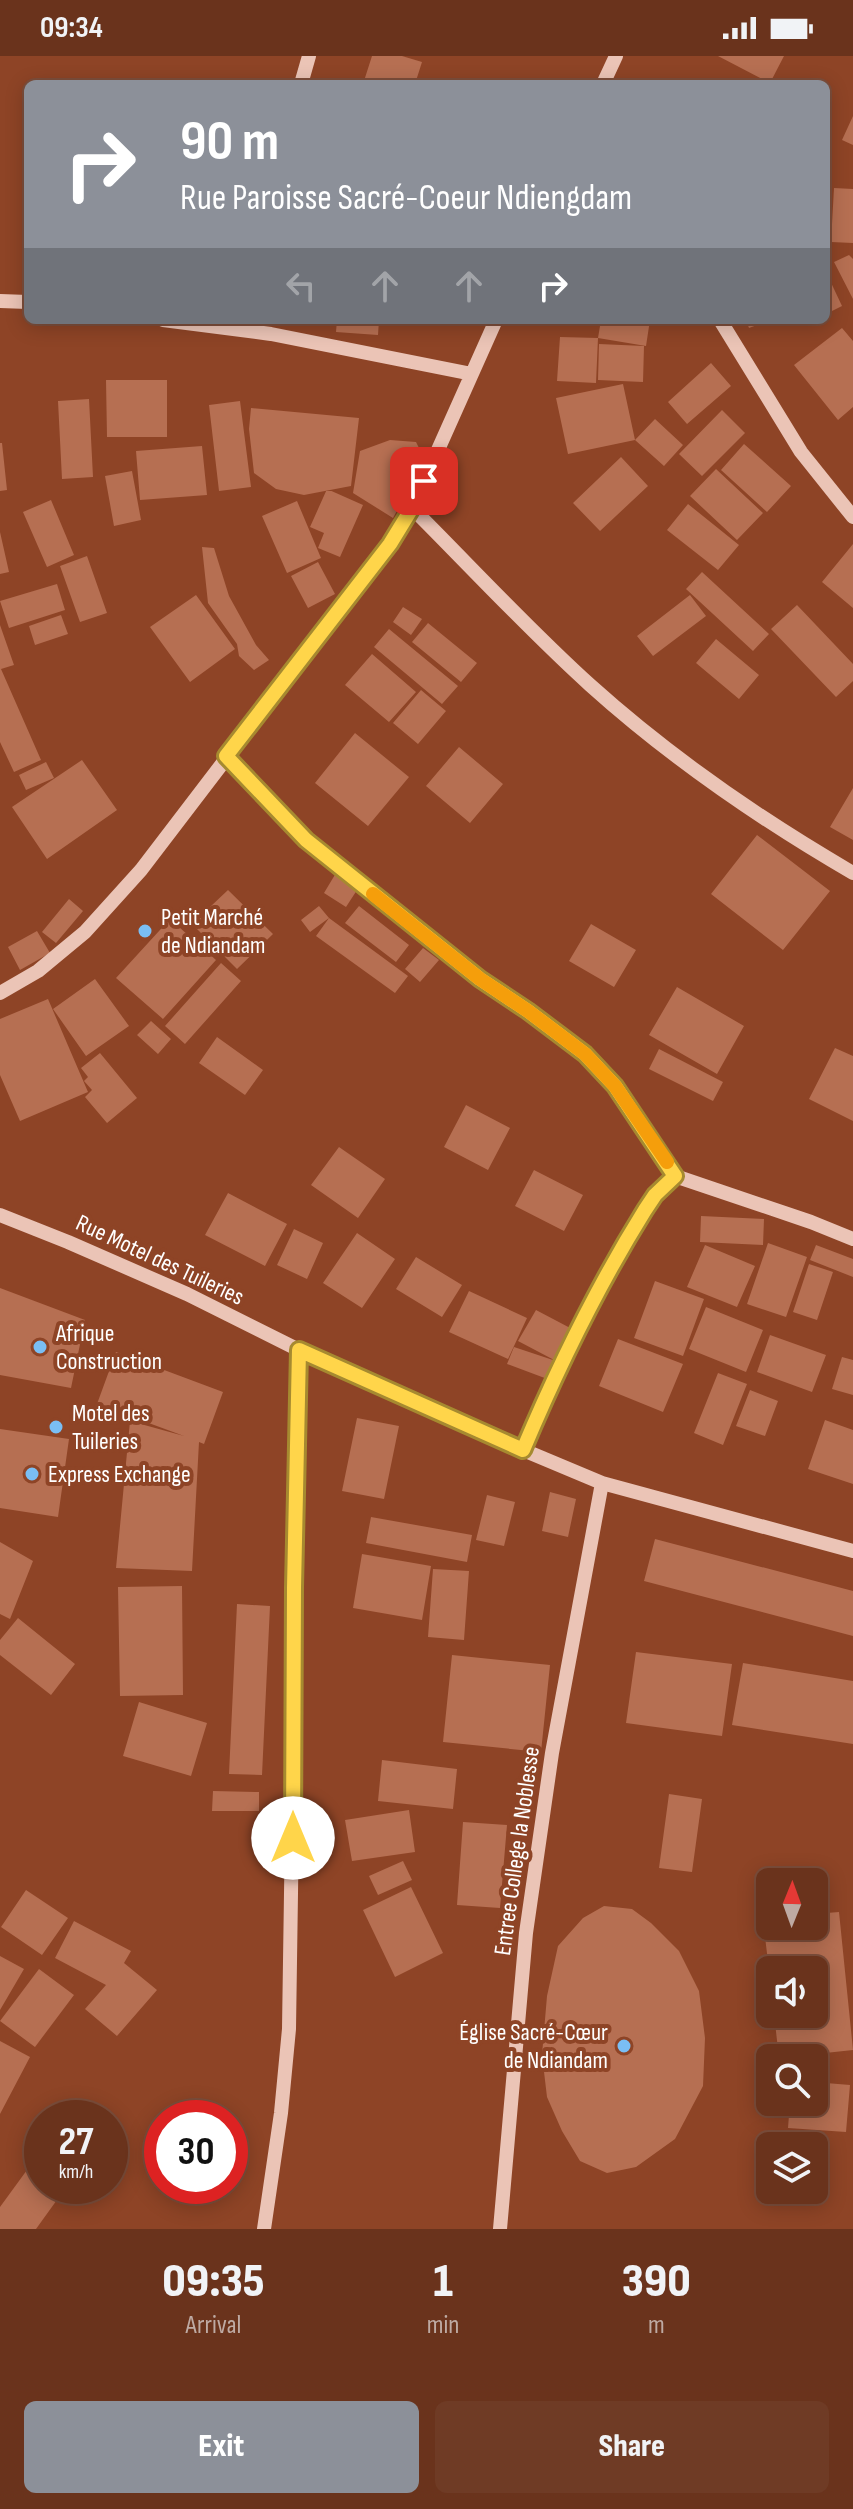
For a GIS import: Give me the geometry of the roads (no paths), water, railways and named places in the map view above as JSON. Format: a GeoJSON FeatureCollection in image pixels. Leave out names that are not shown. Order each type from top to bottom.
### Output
{"type":"FeatureCollection","features":[{"type":"Feature","properties":{"kind":"street"},"geometry":{"type":"LineString","coordinates":[[302,80],[309,56]]}},
{"type":"Feature","properties":{"kind":"street"},"geometry":{"type":"LineString","coordinates":[[605,80],[616,56]]}},
{"type":"Feature","properties":{"kind":"street"},"geometry":{"type":"LineString","coordinates":[[0,301],[24,302]]}},
{"type":"Feature","properties":{"kind":"street"},"geometry":{"type":"LineString","coordinates":[[0,993],[38,971],[85,932],[141,870],[390,544],[412,508],[494,324]]}},
{"type":"Feature","properties":{"kind":"street"},"geometry":{"type":"LineString","coordinates":[[722,324],[801,452],[853,517]]}},
{"type":"Feature","properties":{"kind":"street"},"geometry":{"type":"LineString","coordinates":[[241,325],[472,374]]}},
{"type":"Feature","properties":{"kind":"street"},"geometry":{"type":"LineString","coordinates":[[412,508],[589,684],[659,743],[795,840],[853,873]]}},
{"type":"Feature","properties":{"kind":"street"},"geometry":{"type":"LineString","coordinates":[[226,756],[306,840],[480,979],[585,1054],[615,1086],[675,1176],[853,1239]]}},
{"type":"Feature","properties":{"kind":"street"},"geometry":{"type":"LineString","coordinates":[[523,1450],[587,1309],[645,1210],[655,1195],[675,1176]]}},
{"type":"Feature","properties":{"kind":"street","name":"Rue Motel des Tuileries"},"geometry":{"type":"LineString","coordinates":[[0,1215],[174,1288],[299,1350],[602,1483],[853,1551]]}},
{"type":"Feature","properties":{"kind":"street"},"geometry":{"type":"LineString","coordinates":[[264,2229],[281,2113],[289,2029],[299,1350]]}},
{"type":"Feature","properties":{"kind":"street","name":"Entree College la Noblesse"},"geometry":{"type":"LineString","coordinates":[[500,2229],[526,1933],[552,1753],[602,1483]]}},
{"type":"Feature","properties":{"kind":"place","name":"Petit Marché de Ndiandam"},"geometry":{"type":"Point","coordinates":[145,931]}},
{"type":"Feature","properties":{"kind":"place","name":"Afrique Construction"},"geometry":{"type":"Point","coordinates":[40,1347]}},
{"type":"Feature","properties":{"kind":"place","name":"Motel des Tuileries"},"geometry":{"type":"Point","coordinates":[56,1427]}},
{"type":"Feature","properties":{"kind":"place","name":"Express Exchange"},"geometry":{"type":"Point","coordinates":[32,1474]}},
{"type":"Feature","properties":{"kind":"place","name":"Église Sacré-Cœur de Ndiandam"},"geometry":{"type":"Point","coordinates":[624,2046]}}]}
